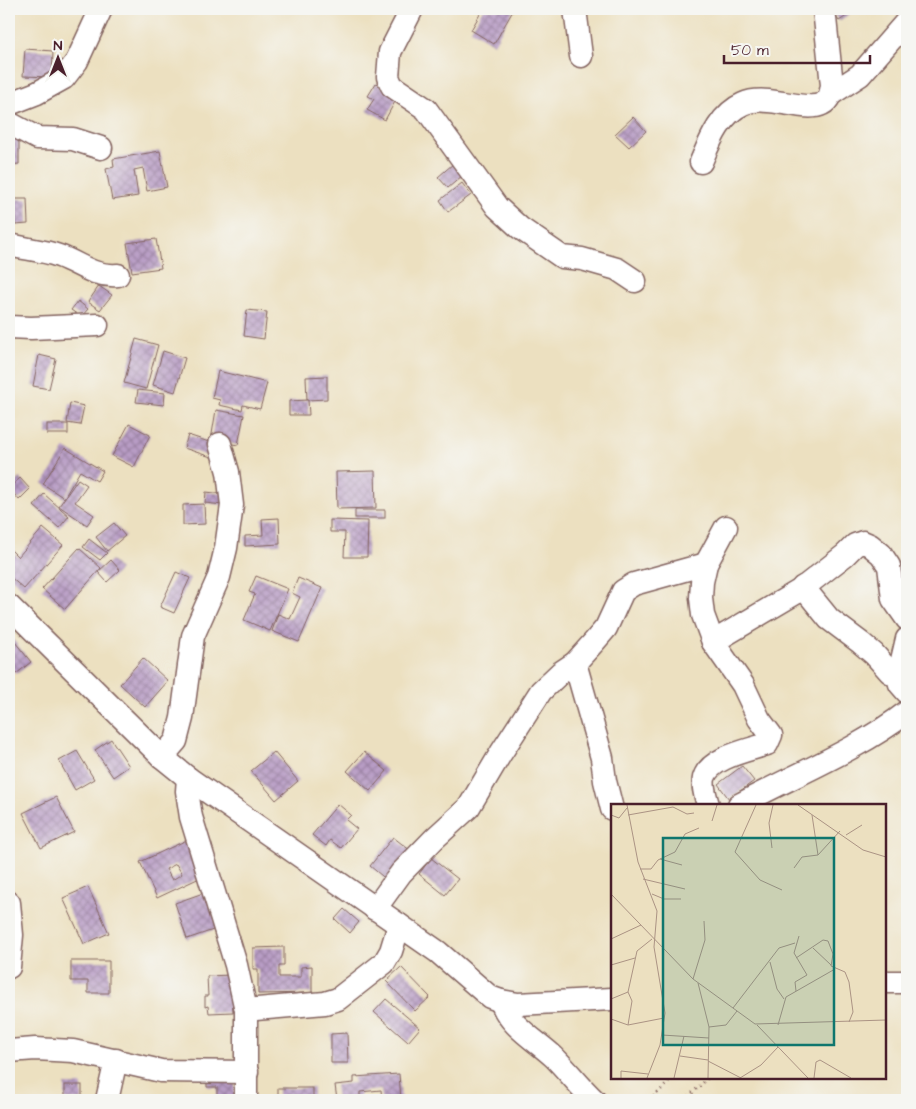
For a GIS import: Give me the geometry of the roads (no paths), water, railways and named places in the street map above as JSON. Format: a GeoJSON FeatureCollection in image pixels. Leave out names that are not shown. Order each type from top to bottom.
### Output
{"type":"FeatureCollection","features":[{"type":"Feature","properties":{"kind":"street"},"geometry":{"type":"LineString","coordinates":[[9,104],[36,93],[64,78],[76,61],[101,9]]}},
{"type":"Feature","properties":{"kind":"street"},"geometry":{"type":"LineString","coordinates":[[412,9],[390,52],[388,77],[392,86],[426,108],[497,207],[520,228],[562,257],[582,259],[617,269],[635,281]]}},
{"type":"Feature","properties":{"kind":"street"},"geometry":{"type":"LineString","coordinates":[[575,9],[581,56]]}},
{"type":"Feature","properties":{"kind":"street"},"geometry":{"type":"LineString","coordinates":[[824,9],[832,84],[831,94]]}},
{"type":"Feature","properties":{"kind":"street"},"geometry":{"type":"LineString","coordinates":[[700,162],[721,122],[742,104],[767,100],[814,106],[822,104],[831,94],[860,75],[907,22]]}},
{"type":"Feature","properties":{"kind":"street"},"geometry":{"type":"LineString","coordinates":[[9,123],[37,138],[73,139],[101,148]]}},
{"type":"Feature","properties":{"kind":"street"},"geometry":{"type":"LineString","coordinates":[[9,245],[59,256],[93,272],[108,276],[118,275]]}},
{"type":"Feature","properties":{"kind":"street"},"geometry":{"type":"LineString","coordinates":[[9,326],[31,328],[97,325]]}},
{"type":"Feature","properties":{"kind":"street"},"geometry":{"type":"LineString","coordinates":[[162,757],[176,741],[182,718],[193,636],[219,577],[226,548],[232,505],[228,472],[220,444]]}},
{"type":"Feature","properties":{"kind":"street"},"geometry":{"type":"LineString","coordinates":[[708,804],[704,786],[704,778],[707,772],[720,762],[746,749],[767,744],[770,736],[759,719],[743,685],[713,642],[700,598],[706,564],[726,527]]}},
{"type":"Feature","properties":{"kind":"street"},"geometry":{"type":"LineString","coordinates":[[713,642],[803,588],[855,545],[863,542],[870,545],[880,554],[889,566],[893,600],[907,619]]}},
{"type":"Feature","properties":{"kind":"street"},"geometry":{"type":"LineString","coordinates":[[376,908],[401,874],[435,838],[469,807],[541,691],[560,673],[575,663],[606,628],[622,591],[628,586],[706,564]]}},
{"type":"Feature","properties":{"kind":"street"},"geometry":{"type":"LineString","coordinates":[[803,588],[829,619],[862,643],[903,685]]}},
{"type":"Feature","properties":{"kind":"street"},"geometry":{"type":"LineString","coordinates":[[9,606],[162,757],[188,778],[438,952],[490,996],[501,1001],[527,1004],[611,999]]}},
{"type":"Feature","properties":{"kind":"street"},"geometry":{"type":"LineString","coordinates":[[903,685],[907,639]]}},
{"type":"Feature","properties":{"kind":"street"},"geometry":{"type":"LineString","coordinates":[[575,663],[602,758],[611,805]]}},
{"type":"Feature","properties":{"kind":"street"},"geometry":{"type":"LineString","coordinates":[[741,804],[864,740],[907,712]]}},
{"type":"Feature","properties":{"kind":"street"},"geometry":{"type":"LineString","coordinates":[[188,778],[187,791],[191,817],[236,965],[246,1010],[246,1100]]}},
{"type":"Feature","properties":{"kind":"street"},"geometry":{"type":"LineString","coordinates":[[9,902],[12,935],[9,967]]}},
{"type":"Feature","properties":{"kind":"street"},"geometry":{"type":"LineString","coordinates":[[246,1010],[325,1003],[338,999],[384,963],[391,951],[399,925]]}},
{"type":"Feature","properties":{"kind":"street"},"geometry":{"type":"LineString","coordinates":[[886,982],[907,982]]}},
{"type":"Feature","properties":{"kind":"street"},"geometry":{"type":"LineString","coordinates":[[501,1001],[513,1021],[554,1058],[594,1100]]}},
{"type":"Feature","properties":{"kind":"street"},"geometry":{"type":"LineString","coordinates":[[9,1051],[35,1049],[73,1051],[161,1070],[247,1072]]}},
{"type":"Feature","properties":{"kind":"street"},"geometry":{"type":"LineString","coordinates":[[107,1100],[116,1060]]}}]}
